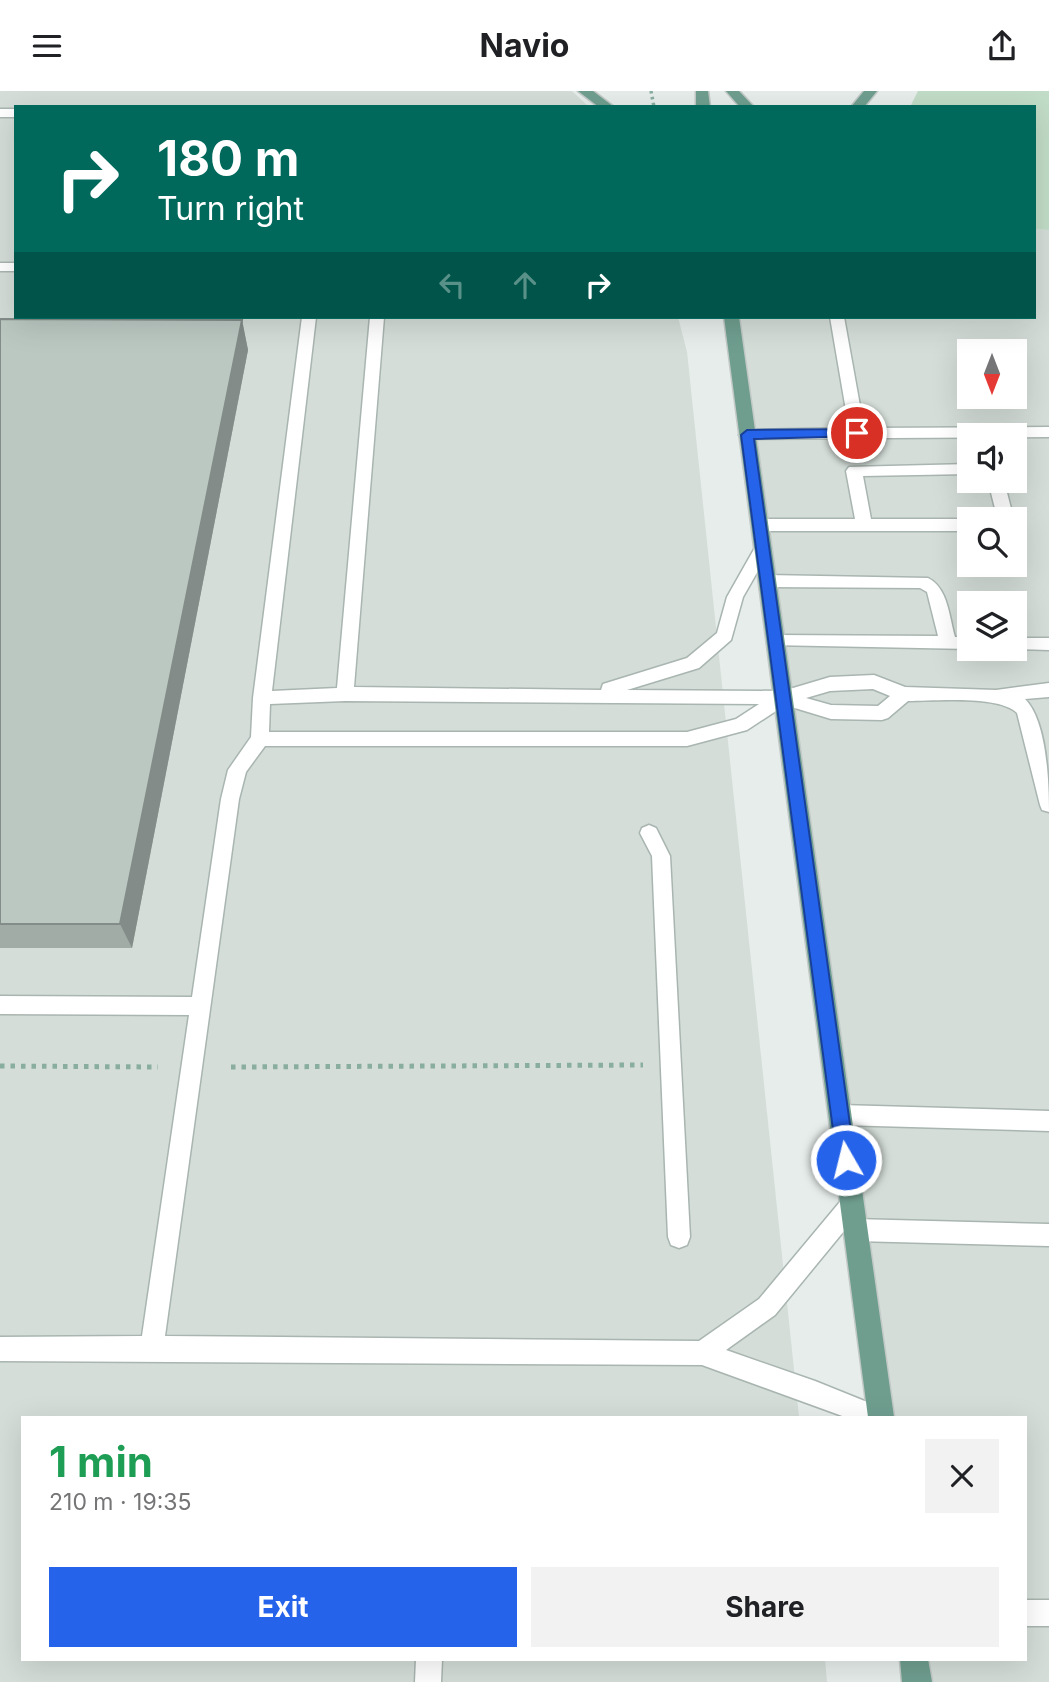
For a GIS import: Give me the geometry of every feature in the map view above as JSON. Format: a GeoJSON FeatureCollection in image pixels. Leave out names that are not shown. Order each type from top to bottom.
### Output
{"type":"FeatureCollection","features":[{"type":"Feature","properties":{"kind":"main road"},"geometry":{"type":"LineString","coordinates":[[584,91],[605,105]]}},
{"type":"Feature","properties":{"kind":"main road"},"geometry":{"type":"LineString","coordinates":[[732,91],[746,105]]}},
{"type":"Feature","properties":{"kind":"main road"},"geometry":{"type":"LineString","coordinates":[[859,105],[874,91]]}},
{"type":"Feature","properties":{"kind":"main road"},"geometry":{"type":"LineString","coordinates":[[731,319],[881,1416]]}},
{"type":"Feature","properties":{"kind":"main road"},"geometry":{"type":"LineString","coordinates":[[735,344],[739,319]]}},
{"type":"Feature","properties":{"kind":"main road"},"geometry":{"type":"LineString","coordinates":[[914,1661],[917,1682]]}},
{"type":"Feature","properties":{"kind":"lane"},"geometry":{"type":"LineString","coordinates":[[152,1348],[230,799],[237,771],[260,739],[262,698],[309,319]]}},
{"type":"Feature","properties":{"kind":"lane"},"geometry":{"type":"LineString","coordinates":[[345,694],[377,319]]}},
{"type":"Feature","properties":{"kind":"lane"},"geometry":{"type":"LineString","coordinates":[[837,319],[857,433]]}},
{"type":"Feature","properties":{"kind":"lane"},"geometry":{"type":"LineString","coordinates":[[1027,432],[1049,432]]}},
{"type":"Feature","properties":{"kind":"lane"},"geometry":{"type":"LineString","coordinates":[[747,435],[957,433]]}},
{"type":"Feature","properties":{"kind":"lane"},"geometry":{"type":"LineString","coordinates":[[864,526],[854,471],[957,469]]}},
{"type":"Feature","properties":{"kind":"lane"},"geometry":{"type":"LineString","coordinates":[[760,526],[957,526]]}},
{"type":"Feature","properties":{"kind":"lane"},"geometry":{"type":"LineString","coordinates":[[583,696],[693,663],[726,636],[735,597],[763,548]]}},
{"type":"Feature","properties":{"kind":"lane"},"geometry":{"type":"LineString","coordinates":[[767,581],[922,582],[932,587],[935,592],[948,643]]}},
{"type":"Feature","properties":{"kind":"lane"},"geometry":{"type":"LineString","coordinates":[[776,641],[957,643]]}},
{"type":"Feature","properties":{"kind":"lane"},"geometry":{"type":"LineString","coordinates":[[1027,644],[1049,644]]}},
{"type":"Feature","properties":{"kind":"lane"},"geometry":{"type":"LineString","coordinates":[[260,739],[687,739],[741,725],[783,698],[830,684],[874,682],[904,694],[993,696],[1049,690]]}},
{"type":"Feature","properties":{"kind":"lane"},"geometry":{"type":"LineString","coordinates":[[262,698],[345,694],[783,698],[831,712],[882,713],[904,694]]}},
{"type":"Feature","properties":{"kind":"lane"},"geometry":{"type":"LineString","coordinates":[[993,696],[1017,702],[1025,710],[1049,805]]}},
{"type":"Feature","properties":{"kind":"lane"},"geometry":{"type":"LineString","coordinates":[[649,833],[661,856],[679,1237]]}},
{"type":"Feature","properties":{"kind":"lane"},"geometry":{"type":"LineString","coordinates":[[0,1005],[201,1006]]}},
{"type":"Feature","properties":{"kind":"lane"},"geometry":{"type":"LineString","coordinates":[[840,1115],[1049,1121]]}},
{"type":"Feature","properties":{"kind":"lane"},"geometry":{"type":"LineString","coordinates":[[702,1353],[768,1307],[852,1205]]}},
{"type":"Feature","properties":{"kind":"lane"},"geometry":{"type":"LineString","coordinates":[[855,1230],[1049,1235]]}},
{"type":"Feature","properties":{"kind":"lane"},"geometry":{"type":"LineString","coordinates":[[0,1349],[702,1353],[870,1416]]}},
{"type":"Feature","properties":{"kind":"lane"},"geometry":{"type":"LineString","coordinates":[[1027,1613],[1049,1613]]}},
{"type":"Feature","properties":{"kind":"lane"},"geometry":{"type":"LineString","coordinates":[[428,1682],[429,1661]]}},
{"type":"Feature","properties":{"kind":"path"},"geometry":{"type":"LineString","coordinates":[[231,1066],[649,1065]]}},
{"type":"Feature","properties":{"kind":"path"},"geometry":{"type":"LineString","coordinates":[[0,1066],[159,1066]]}},
{"type":"Feature","properties":{"kind":"shaded area"},"geometry":{"type":"Polygon","coordinates":[[[0,91],[572,91],[587,105],[14,105],[14,319],[679,319],[687,352],[799,1416],[21,1416],[21,1661],[825,1661],[827,1682],[0,1682],[0,91]]]}},
{"type":"Feature","properties":{"kind":"shaded area"},"geometry":{"type":"Polygon","coordinates":[[[1036,229],[1049,230],[1049,1682],[924,1682],[921,1661],[1027,1661],[1027,1416],[884,1416],[852,1205],[735,344],[739,319],[1036,319],[1036,229]]]}},
{"type":"Feature","properties":{"kind":"green space"},"geometry":{"type":"Polygon","coordinates":[[[918,91],[1049,91],[1049,230],[1036,229],[1036,105],[911,105],[918,91]]]}},
{"type":"Feature","properties":{"kind":"building"},"geometry":{"type":"Polygon","coordinates":[[[0,319],[242,320],[120,924],[0,924],[0,319]]]}},
{"type":"Feature","properties":{"kind":"route"},"geometry":{"type":"LineString","coordinates":[[846,1160],[747,435],[857,433]]}}]}
